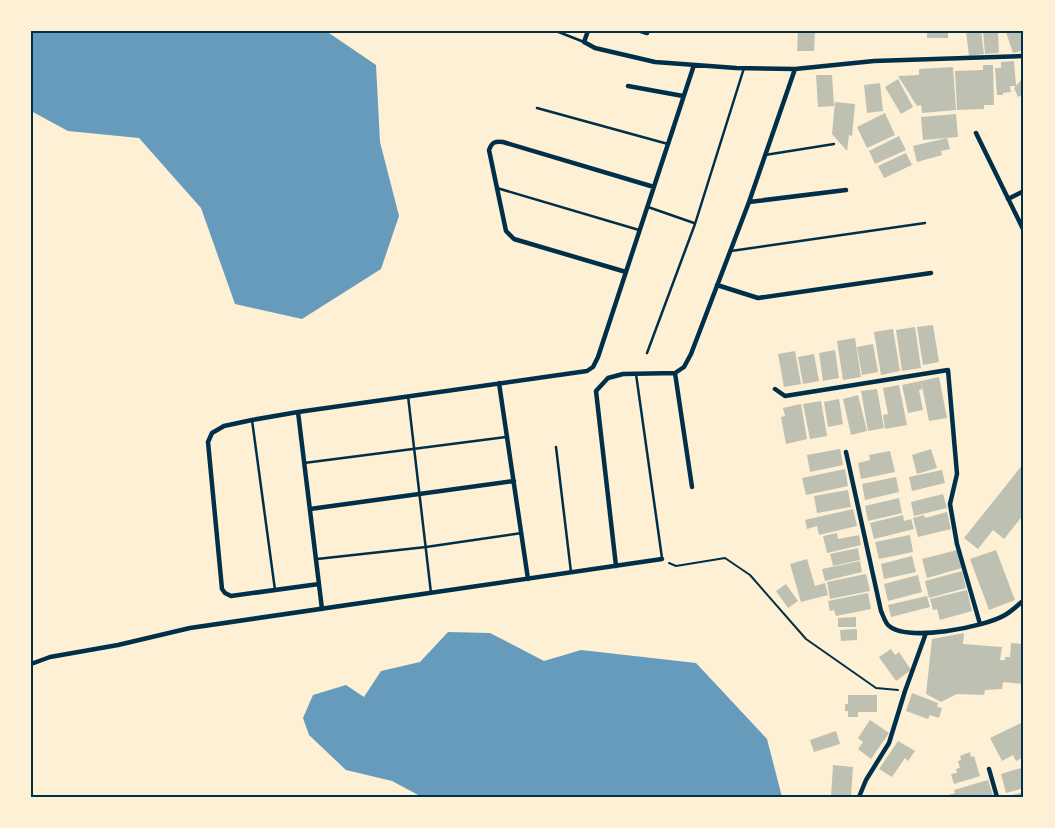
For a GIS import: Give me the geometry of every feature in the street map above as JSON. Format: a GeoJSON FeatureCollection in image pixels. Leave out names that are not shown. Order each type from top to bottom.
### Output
{"type":"FeatureCollection","features":[{"type":"Feature","properties":{"kind":"street"},"geometry":{"type":"LineString","coordinates":[[588,31],[584,42],[595,48],[655,62],[744,68],[795,69],[874,60],[1024,56]]}},
{"type":"Feature","properties":{"kind":"street"},"geometry":{"type":"LineString","coordinates":[[641,31],[647,33]]}},
{"type":"Feature","properties":{"kind":"street"},"geometry":{"type":"LineString","coordinates":[[319,584],[231,596],[222,589],[208,442],[212,433],[224,426],[298,412],[587,371],[593,367],[641,230],[694,65]]}},
{"type":"Feature","properties":{"kind":"street"},"geometry":{"type":"LineString","coordinates":[[616,566],[596,391],[608,378],[623,374],[674,373],[684,367],[691,354],[750,202],[795,69]]}},
{"type":"Feature","properties":{"kind":"street"},"geometry":{"type":"LineString","coordinates":[[628,86],[683,96]]}},
{"type":"Feature","properties":{"kind":"street"},"geometry":{"type":"LineString","coordinates":[[976,133],[1024,231]]}},
{"type":"Feature","properties":{"kind":"street"},"geometry":{"type":"LineString","coordinates":[[626,272],[514,239],[509,235],[506,231],[489,150],[496,141],[503,142],[654,187]]}},
{"type":"Feature","properties":{"kind":"street"},"geometry":{"type":"LineString","coordinates":[[750,202],[846,190]]}},
{"type":"Feature","properties":{"kind":"street"},"geometry":{"type":"LineString","coordinates":[[1008,198],[1024,191]]}},
{"type":"Feature","properties":{"kind":"street"},"geometry":{"type":"LineString","coordinates":[[717,284],[758,298],[931,273]]}},
{"type":"Feature","properties":{"kind":"street"},"geometry":{"type":"LineString","coordinates":[[775,389],[785,396],[948,370],[957,474],[950,504],[957,544],[980,624]]}},
{"type":"Feature","properties":{"kind":"street"},"geometry":{"type":"LineString","coordinates":[[674,373],[692,487]]}},
{"type":"Feature","properties":{"kind":"street"},"geometry":{"type":"LineString","coordinates":[[499,384],[528,579]]}},
{"type":"Feature","properties":{"kind":"street"},"geometry":{"type":"LineString","coordinates":[[298,412],[322,609]]}},
{"type":"Feature","properties":{"kind":"street"},"geometry":{"type":"LineString","coordinates":[[846,452],[881,611],[888,626],[904,633],[926,633],[969,628],[1004,616],[1024,600]]}},
{"type":"Feature","properties":{"kind":"street"},"geometry":{"type":"LineString","coordinates":[[310,509],[514,481]]}},
{"type":"Feature","properties":{"kind":"street"},"geometry":{"type":"LineString","coordinates":[[31,664],[50,657],[118,645],[190,628],[662,559]]}},
{"type":"Feature","properties":{"kind":"street"},"geometry":{"type":"LineString","coordinates":[[859,797],[866,780],[889,743],[904,691],[926,633]]}},
{"type":"Feature","properties":{"kind":"street"},"geometry":{"type":"LineString","coordinates":[[989,769],[997,797]]}},
{"type":"Feature","properties":{"kind":"lane"},"geometry":{"type":"LineString","coordinates":[[556,31],[584,42]]}},
{"type":"Feature","properties":{"kind":"lane"},"geometry":{"type":"LineString","coordinates":[[647,353],[695,224],[744,68]]}},
{"type":"Feature","properties":{"kind":"lane"},"geometry":{"type":"LineString","coordinates":[[537,108],[668,144]]}},
{"type":"Feature","properties":{"kind":"lane"},"geometry":{"type":"LineString","coordinates":[[766,155],[834,144]]}},
{"type":"Feature","properties":{"kind":"lane"},"geometry":{"type":"LineString","coordinates":[[497,188],[641,230]]}},
{"type":"Feature","properties":{"kind":"lane"},"geometry":{"type":"LineString","coordinates":[[648,207],[695,224]]}},
{"type":"Feature","properties":{"kind":"lane"},"geometry":{"type":"LineString","coordinates":[[731,251],[925,223]]}},
{"type":"Feature","properties":{"kind":"lane"},"geometry":{"type":"LineString","coordinates":[[636,374],[662,559]]}},
{"type":"Feature","properties":{"kind":"lane"},"geometry":{"type":"LineString","coordinates":[[408,396],[431,593]]}},
{"type":"Feature","properties":{"kind":"lane"},"geometry":{"type":"LineString","coordinates":[[252,420],[275,590]]}},
{"type":"Feature","properties":{"kind":"lane"},"geometry":{"type":"LineString","coordinates":[[304,462],[507,437]]}},
{"type":"Feature","properties":{"kind":"lane"},"geometry":{"type":"LineString","coordinates":[[556,447],[570,572]]}},
{"type":"Feature","properties":{"kind":"lane"},"geometry":{"type":"LineString","coordinates":[[316,559],[426,547],[522,533]]}},
{"type":"Feature","properties":{"kind":"path"},"geometry":{"type":"LineString","coordinates":[[662,559],[676,566],[725,558],[750,575],[806,639],[876,688],[904,691]]}},
{"type":"Feature","properties":{"kind":"water"},"geometry":{"type":"Polygon","coordinates":[[[31,31],[326,31],[376,65],[380,142],[399,216],[381,269],[302,319],[235,304],[201,208],[139,138],[68,131],[31,111],[31,31]]]}},
{"type":"Feature","properties":{"kind":"water"},"geometry":{"type":"Polygon","coordinates":[[[448,632],[490,633],[544,661],[581,650],[696,663],[767,739],[782,797],[422,797],[392,781],[346,770],[309,735],[303,718],[313,695],[346,685],[364,697],[381,671],[420,662],[448,632]]]}},
{"type":"Feature","properties":{"kind":"building"},"geometry":{"type":"Polygon","coordinates":[[[798,31],[815,31],[814,51],[797,51],[798,31]]]}},
{"type":"Feature","properties":{"kind":"building"},"geometry":{"type":"Polygon","coordinates":[[[927,31],[948,31],[948,38],[927,38],[927,31]]]}},
{"type":"Feature","properties":{"kind":"building"},"geometry":{"type":"Polygon","coordinates":[[[966,31],[981,31],[984,54],[969,56],[966,31]]]}},
{"type":"Feature","properties":{"kind":"building"},"geometry":{"type":"Polygon","coordinates":[[[983,31],[998,31],[999,53],[985,54],[983,31]]]}},
{"type":"Feature","properties":{"kind":"building"},"geometry":{"type":"Polygon","coordinates":[[[1022,31],[1024,50],[1013,53],[1006,32],[1022,31]]]}},
{"type":"Feature","properties":{"kind":"building"},"geometry":{"type":"Polygon","coordinates":[[[1014,61],[1016,86],[1010,86],[1011,92],[997,95],[995,68],[1001,68],[1001,62],[1014,61]]]}},
{"type":"Feature","properties":{"kind":"building"},"geometry":{"type":"Polygon","coordinates":[[[983,65],[993,65],[994,105],[984,105],[984,109],[957,110],[955,71],[983,70],[983,65]]]}},
{"type":"Feature","properties":{"kind":"building"},"geometry":{"type":"Polygon","coordinates":[[[953,67],[956,110],[922,113],[921,105],[917,106],[898,76],[919,75],[919,69],[953,67]]]}},
{"type":"Feature","properties":{"kind":"building"},"geometry":{"type":"Polygon","coordinates":[[[816,75],[832,75],[834,106],[818,107],[816,75]]]}},
{"type":"Feature","properties":{"kind":"building"},"geometry":{"type":"Polygon","coordinates":[[[1024,77],[1024,94],[1018,97],[1014,88],[1024,77]]]}},
{"type":"Feature","properties":{"kind":"building"},"geometry":{"type":"Polygon","coordinates":[[[898,79],[913,107],[901,114],[885,87],[898,79]]]}},
{"type":"Feature","properties":{"kind":"building"},"geometry":{"type":"Polygon","coordinates":[[[880,83],[883,111],[867,113],[864,85],[880,83]]]}},
{"type":"Feature","properties":{"kind":"building"},"geometry":{"type":"Polygon","coordinates":[[[835,102],[855,104],[852,136],[849,135],[847,151],[832,134],[835,102]]]}},
{"type":"Feature","properties":{"kind":"building"},"geometry":{"type":"Polygon","coordinates":[[[885,113],[895,135],[867,148],[857,127],[885,113]]]}},
{"type":"Feature","properties":{"kind":"building"},"geometry":{"type":"Polygon","coordinates":[[[956,114],[958,137],[923,140],[921,117],[956,114]]]}},
{"type":"Feature","properties":{"kind":"building"},"geometry":{"type":"Polygon","coordinates":[[[899,136],[906,150],[875,164],[869,151],[899,136]]]}},
{"type":"Feature","properties":{"kind":"building"},"geometry":{"type":"Polygon","coordinates":[[[947,138],[950,149],[941,151],[942,155],[917,162],[913,146],[947,138]]]}},
{"type":"Feature","properties":{"kind":"building"},"geometry":{"type":"Polygon","coordinates":[[[906,153],[912,165],[884,178],[878,166],[906,153]]]}},
{"type":"Feature","properties":{"kind":"building"},"geometry":{"type":"Polygon","coordinates":[[[933,325],[939,362],[923,365],[917,327],[933,325]]]}},
{"type":"Feature","properties":{"kind":"building"},"geometry":{"type":"Polygon","coordinates":[[[915,327],[921,368],[902,371],[896,330],[915,327]]]}},
{"type":"Feature","properties":{"kind":"building"},"geometry":{"type":"Polygon","coordinates":[[[893,329],[900,371],[881,375],[874,332],[893,329]]]}},
{"type":"Feature","properties":{"kind":"building"},"geometry":{"type":"Polygon","coordinates":[[[855,338],[861,377],[843,380],[837,341],[855,338]]]}},
{"type":"Feature","properties":{"kind":"building"},"geometry":{"type":"Polygon","coordinates":[[[873,344],[878,372],[862,375],[857,347],[873,344]]]}},
{"type":"Feature","properties":{"kind":"building"},"geometry":{"type":"Polygon","coordinates":[[[835,350],[839,378],[823,381],[819,353],[835,350]]]}},
{"type":"Feature","properties":{"kind":"building"},"geometry":{"type":"Polygon","coordinates":[[[795,351],[801,384],[784,387],[778,354],[795,351]]]}},
{"type":"Feature","properties":{"kind":"building"},"geometry":{"type":"Polygon","coordinates":[[[814,354],[819,381],[803,384],[798,357],[814,354]]]}},
{"type":"Feature","properties":{"kind":"building"},"geometry":{"type":"Polygon","coordinates":[[[939,377],[947,418],[929,421],[921,381],[939,377]]]}},
{"type":"Feature","properties":{"kind":"building"},"geometry":{"type":"Polygon","coordinates":[[[921,381],[922,389],[919,390],[923,410],[908,413],[902,385],[921,381]]]}},
{"type":"Feature","properties":{"kind":"building"},"geometry":{"type":"Polygon","coordinates":[[[899,385],[907,425],[885,429],[883,415],[888,414],[883,388],[899,385]]]}},
{"type":"Feature","properties":{"kind":"building"},"geometry":{"type":"Polygon","coordinates":[[[877,389],[884,428],[868,431],[861,391],[877,389]]]}},
{"type":"Feature","properties":{"kind":"building"},"geometry":{"type":"Polygon","coordinates":[[[858,395],[867,431],[851,435],[843,399],[858,395]]]}},
{"type":"Feature","properties":{"kind":"building"},"geometry":{"type":"Polygon","coordinates":[[[839,399],[843,424],[828,427],[824,402],[839,399]]]}},
{"type":"Feature","properties":{"kind":"building"},"geometry":{"type":"Polygon","coordinates":[[[821,401],[827,436],[810,439],[803,404],[821,401]]]}},
{"type":"Feature","properties":{"kind":"building"},"geometry":{"type":"Polygon","coordinates":[[[801,404],[807,439],[786,444],[781,417],[785,416],[783,408],[801,404]]]}},
{"type":"Feature","properties":{"kind":"building"},"geometry":{"type":"Polygon","coordinates":[[[840,449],[843,465],[810,472],[807,455],[840,449]]]}},
{"type":"Feature","properties":{"kind":"building"},"geometry":{"type":"Polygon","coordinates":[[[931,449],[937,468],[917,474],[912,455],[931,449]]]}},
{"type":"Feature","properties":{"kind":"building"},"geometry":{"type":"Polygon","coordinates":[[[890,451],[895,472],[861,479],[858,463],[870,460],[869,455],[890,451]]]}},
{"type":"Feature","properties":{"kind":"building"},"geometry":{"type":"Polygon","coordinates":[[[1024,463],[1024,491],[1021,495],[1024,497],[1024,514],[1004,539],[993,530],[978,549],[964,538],[1024,463]]]}},
{"type":"Feature","properties":{"kind":"building"},"geometry":{"type":"Polygon","coordinates":[[[845,469],[848,486],[806,495],[802,478],[845,469]]]}},
{"type":"Feature","properties":{"kind":"building"},"geometry":{"type":"Polygon","coordinates":[[[942,470],[945,483],[912,491],[909,477],[942,470]]]}},
{"type":"Feature","properties":{"kind":"building"},"geometry":{"type":"Polygon","coordinates":[[[896,477],[899,492],[865,500],[862,484],[896,477]]]}},
{"type":"Feature","properties":{"kind":"building"},"geometry":{"type":"Polygon","coordinates":[[[848,490],[851,507],[817,513],[814,496],[848,490]]]}},
{"type":"Feature","properties":{"kind":"building"},"geometry":{"type":"Polygon","coordinates":[[[943,494],[947,508],[914,516],[911,502],[943,494]]]}},
{"type":"Feature","properties":{"kind":"building"},"geometry":{"type":"Polygon","coordinates":[[[899,498],[902,513],[868,521],[865,506],[899,498]]]}},
{"type":"Feature","properties":{"kind":"building"},"geometry":{"type":"Polygon","coordinates":[[[853,509],[857,526],[819,535],[817,526],[807,529],[805,520],[853,509]]]}},
{"type":"Feature","properties":{"kind":"building"},"geometry":{"type":"Polygon","coordinates":[[[947,512],[951,529],[918,537],[913,518],[924,515],[925,518],[947,512]]]}},
{"type":"Feature","properties":{"kind":"building"},"geometry":{"type":"Polygon","coordinates":[[[903,515],[904,521],[911,519],[914,529],[874,539],[870,523],[903,515]]]}},
{"type":"Feature","properties":{"kind":"building"},"geometry":{"type":"Polygon","coordinates":[[[837,533],[838,539],[859,535],[861,545],[827,553],[823,536],[837,533]]]}},
{"type":"Feature","properties":{"kind":"building"},"geometry":{"type":"Polygon","coordinates":[[[910,535],[913,552],[879,559],[875,542],[910,535]]]}},
{"type":"Feature","properties":{"kind":"building"},"geometry":{"type":"Polygon","coordinates":[[[858,548],[860,560],[833,566],[830,554],[858,548]]]}},
{"type":"Feature","properties":{"kind":"building"},"geometry":{"type":"Polygon","coordinates":[[[957,550],[962,568],[927,578],[922,559],[957,550]]]}},
{"type":"Feature","properties":{"kind":"building"},"geometry":{"type":"Polygon","coordinates":[[[996,550],[1015,600],[989,610],[970,559],[996,550]]]}},
{"type":"Feature","properties":{"kind":"building"},"geometry":{"type":"Polygon","coordinates":[[[912,556],[916,572],[884,579],[881,564],[912,556]]]}},
{"type":"Feature","properties":{"kind":"building"},"geometry":{"type":"Polygon","coordinates":[[[807,559],[815,586],[825,583],[828,595],[801,602],[790,564],[807,559]]]}},
{"type":"Feature","properties":{"kind":"building"},"geometry":{"type":"Polygon","coordinates":[[[860,561],[862,572],[825,581],[822,569],[860,561]]]}},
{"type":"Feature","properties":{"kind":"building"},"geometry":{"type":"Polygon","coordinates":[[[962,571],[966,588],[929,598],[925,581],[962,571]]]}},
{"type":"Feature","properties":{"kind":"building"},"geometry":{"type":"Polygon","coordinates":[[[866,574],[870,591],[830,599],[827,582],[866,574]]]}},
{"type":"Feature","properties":{"kind":"building"},"geometry":{"type":"Polygon","coordinates":[[[918,575],[922,592],[888,601],[884,584],[918,575]]]}},
{"type":"Feature","properties":{"kind":"building"},"geometry":{"type":"Polygon","coordinates":[[[786,584],[798,601],[788,608],[776,591],[786,584]]]}},
{"type":"Feature","properties":{"kind":"building"},"geometry":{"type":"Polygon","coordinates":[[[967,590],[972,611],[940,620],[937,609],[933,610],[930,599],[967,590]]]}},
{"type":"Feature","properties":{"kind":"building"},"geometry":{"type":"Polygon","coordinates":[[[868,593],[871,609],[836,616],[834,610],[830,611],[828,601],[868,593]]]}},
{"type":"Feature","properties":{"kind":"building"},"geometry":{"type":"Polygon","coordinates":[[[927,596],[930,607],[891,617],[888,605],[927,596]]]}},
{"type":"Feature","properties":{"kind":"building"},"geometry":{"type":"Polygon","coordinates":[[[856,617],[856,627],[838,627],[838,618],[856,617]]]}},
{"type":"Feature","properties":{"kind":"building"},"geometry":{"type":"Polygon","coordinates":[[[857,629],[857,640],[841,641],[840,630],[857,629]]]}},
{"type":"Feature","properties":{"kind":"building"},"geometry":{"type":"Polygon","coordinates":[[[964,633],[963,644],[1002,647],[1000,660],[1010,657],[1011,643],[1024,644],[1024,684],[1003,682],[1002,689],[985,690],[984,695],[957,694],[941,702],[926,694],[932,639],[964,633]]]}},
{"type":"Feature","properties":{"kind":"building"},"geometry":{"type":"Polygon","coordinates":[[[891,649],[895,655],[899,652],[911,670],[896,681],[879,657],[891,649]]]}},
{"type":"Feature","properties":{"kind":"building"},"geometry":{"type":"Polygon","coordinates":[[[912,693],[938,703],[937,707],[942,708],[939,718],[930,715],[928,719],[906,711],[912,693]]]}},
{"type":"Feature","properties":{"kind":"building"},"geometry":{"type":"Polygon","coordinates":[[[848,695],[877,695],[877,712],[858,712],[858,717],[848,717],[848,711],[845,711],[845,704],[848,704],[848,695]]]}},
{"type":"Feature","properties":{"kind":"building"},"geometry":{"type":"Polygon","coordinates":[[[870,720],[889,733],[871,759],[858,749],[863,742],[858,738],[870,720]]]}},
{"type":"Feature","properties":{"kind":"building"},"geometry":{"type":"Polygon","coordinates":[[[1021,723],[1024,729],[1024,757],[1016,761],[1013,755],[1002,761],[990,738],[1021,723]]]}},
{"type":"Feature","properties":{"kind":"building"},"geometry":{"type":"Polygon","coordinates":[[[836,731],[840,744],[814,752],[810,740],[836,731]]]}},
{"type":"Feature","properties":{"kind":"building"},"geometry":{"type":"Polygon","coordinates":[[[898,741],[915,751],[908,761],[905,758],[892,777],[879,769],[898,741]]]}},
{"type":"Feature","properties":{"kind":"building"},"geometry":{"type":"Polygon","coordinates":[[[970,752],[971,757],[974,756],[980,776],[954,784],[951,774],[957,773],[956,769],[960,768],[958,761],[961,760],[960,756],[970,752]]]}},
{"type":"Feature","properties":{"kind":"building"},"geometry":{"type":"Polygon","coordinates":[[[833,765],[853,767],[851,797],[831,797],[833,765]]]}},
{"type":"Feature","properties":{"kind":"building"},"geometry":{"type":"Polygon","coordinates":[[[1024,767],[1024,788],[1006,793],[1001,774],[1024,767]]]}},
{"type":"Feature","properties":{"kind":"building"},"geometry":{"type":"Polygon","coordinates":[[[988,780],[993,795],[988,797],[943,797],[955,793],[954,790],[988,780]]]}},
{"type":"Feature","properties":{"kind":"building"},"geometry":{"type":"Polygon","coordinates":[[[1024,792],[1024,797],[1008,797],[1008,796],[1024,792]]]}}]}
